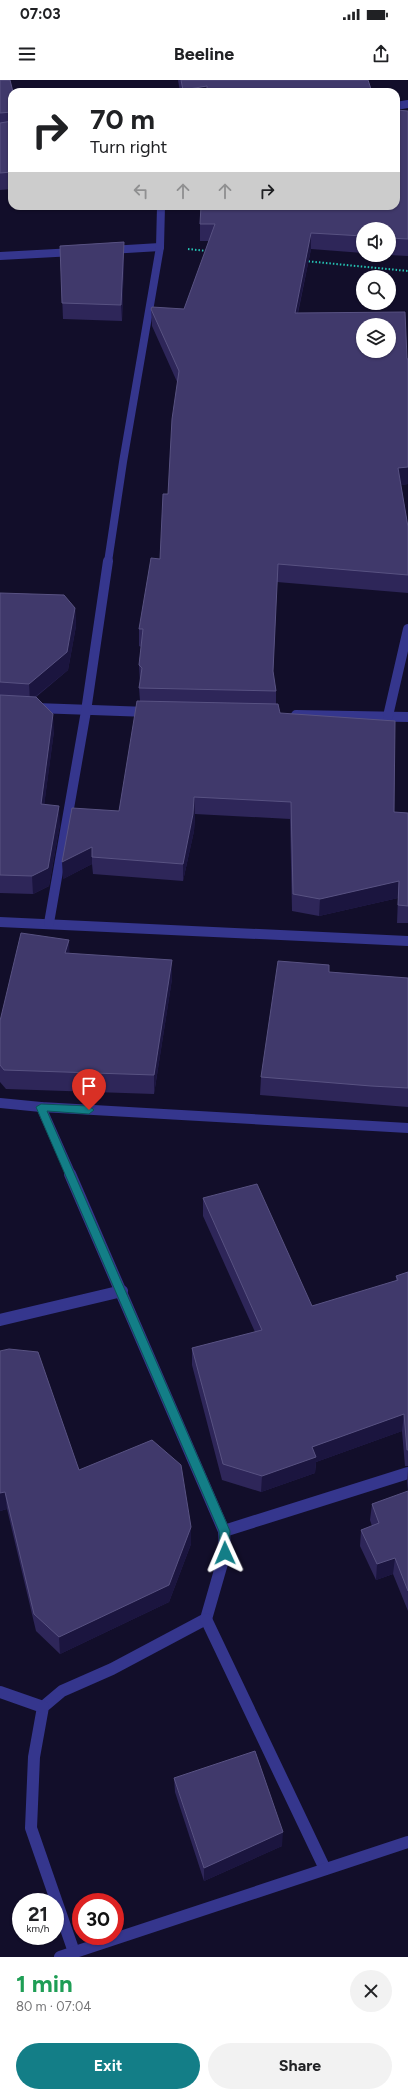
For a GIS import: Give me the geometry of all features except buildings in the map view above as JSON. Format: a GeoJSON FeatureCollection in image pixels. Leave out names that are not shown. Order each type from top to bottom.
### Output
{"type":"FeatureCollection","features":[{"type":"Feature","properties":{"kind":"street"},"geometry":{"type":"LineString","coordinates":[[49,923],[86,711],[123,462],[160,246],[161,210]]}},
{"type":"Feature","properties":{"kind":"street"},"geometry":{"type":"LineString","coordinates":[[104,250],[160,246]]}},
{"type":"Feature","properties":{"kind":"street"},"geometry":{"type":"LineString","coordinates":[[0,256],[80,252]]}},
{"type":"Feature","properties":{"kind":"street"},"geometry":{"type":"LineString","coordinates":[[388,716],[408,629]]}},
{"type":"Feature","properties":{"kind":"street"},"geometry":{"type":"LineString","coordinates":[[24,707],[86,711],[157,712]]}},
{"type":"Feature","properties":{"kind":"street"},"geometry":{"type":"LineString","coordinates":[[284,714],[388,716],[408,718]]}},
{"type":"Feature","properties":{"kind":"street"},"geometry":{"type":"LineString","coordinates":[[0,922],[49,923],[408,941]]}},
{"type":"Feature","properties":{"kind":"street"},"geometry":{"type":"LineString","coordinates":[[0,1103],[41,1107],[408,1128]]}},
{"type":"Feature","properties":{"kind":"street"},"geometry":{"type":"LineString","coordinates":[[41,1107],[224,1531],[225,1553],[206,1619],[325,1869]]}},
{"type":"Feature","properties":{"kind":"street"},"geometry":{"type":"LineString","coordinates":[[0,1320],[122,1292]]}},
{"type":"Feature","properties":{"kind":"street"},"geometry":{"type":"LineString","coordinates":[[224,1531],[408,1473]]}},
{"type":"Feature","properties":{"kind":"street"},"geometry":{"type":"LineString","coordinates":[[74,1952],[31,1828],[34,1757],[43,1707],[62,1691],[112,1669],[206,1619]]}},
{"type":"Feature","properties":{"kind":"street"},"geometry":{"type":"LineString","coordinates":[[0,1692],[43,1707]]}},
{"type":"Feature","properties":{"kind":"street"},"geometry":{"type":"LineString","coordinates":[[60,1957],[408,1842]]}},
{"type":"Feature","properties":{"kind":"path"},"geometry":{"type":"LineString","coordinates":[[160,246],[214,252]]}},
{"type":"Feature","properties":{"kind":"path"},"geometry":{"type":"LineString","coordinates":[[299,260],[408,271]]}},
{"type":"Feature","properties":{"kind":"route"},"geometry":{"type":"LineString","coordinates":[[89,1110],[41,1107],[224,1531],[225,1553]]}}]}
